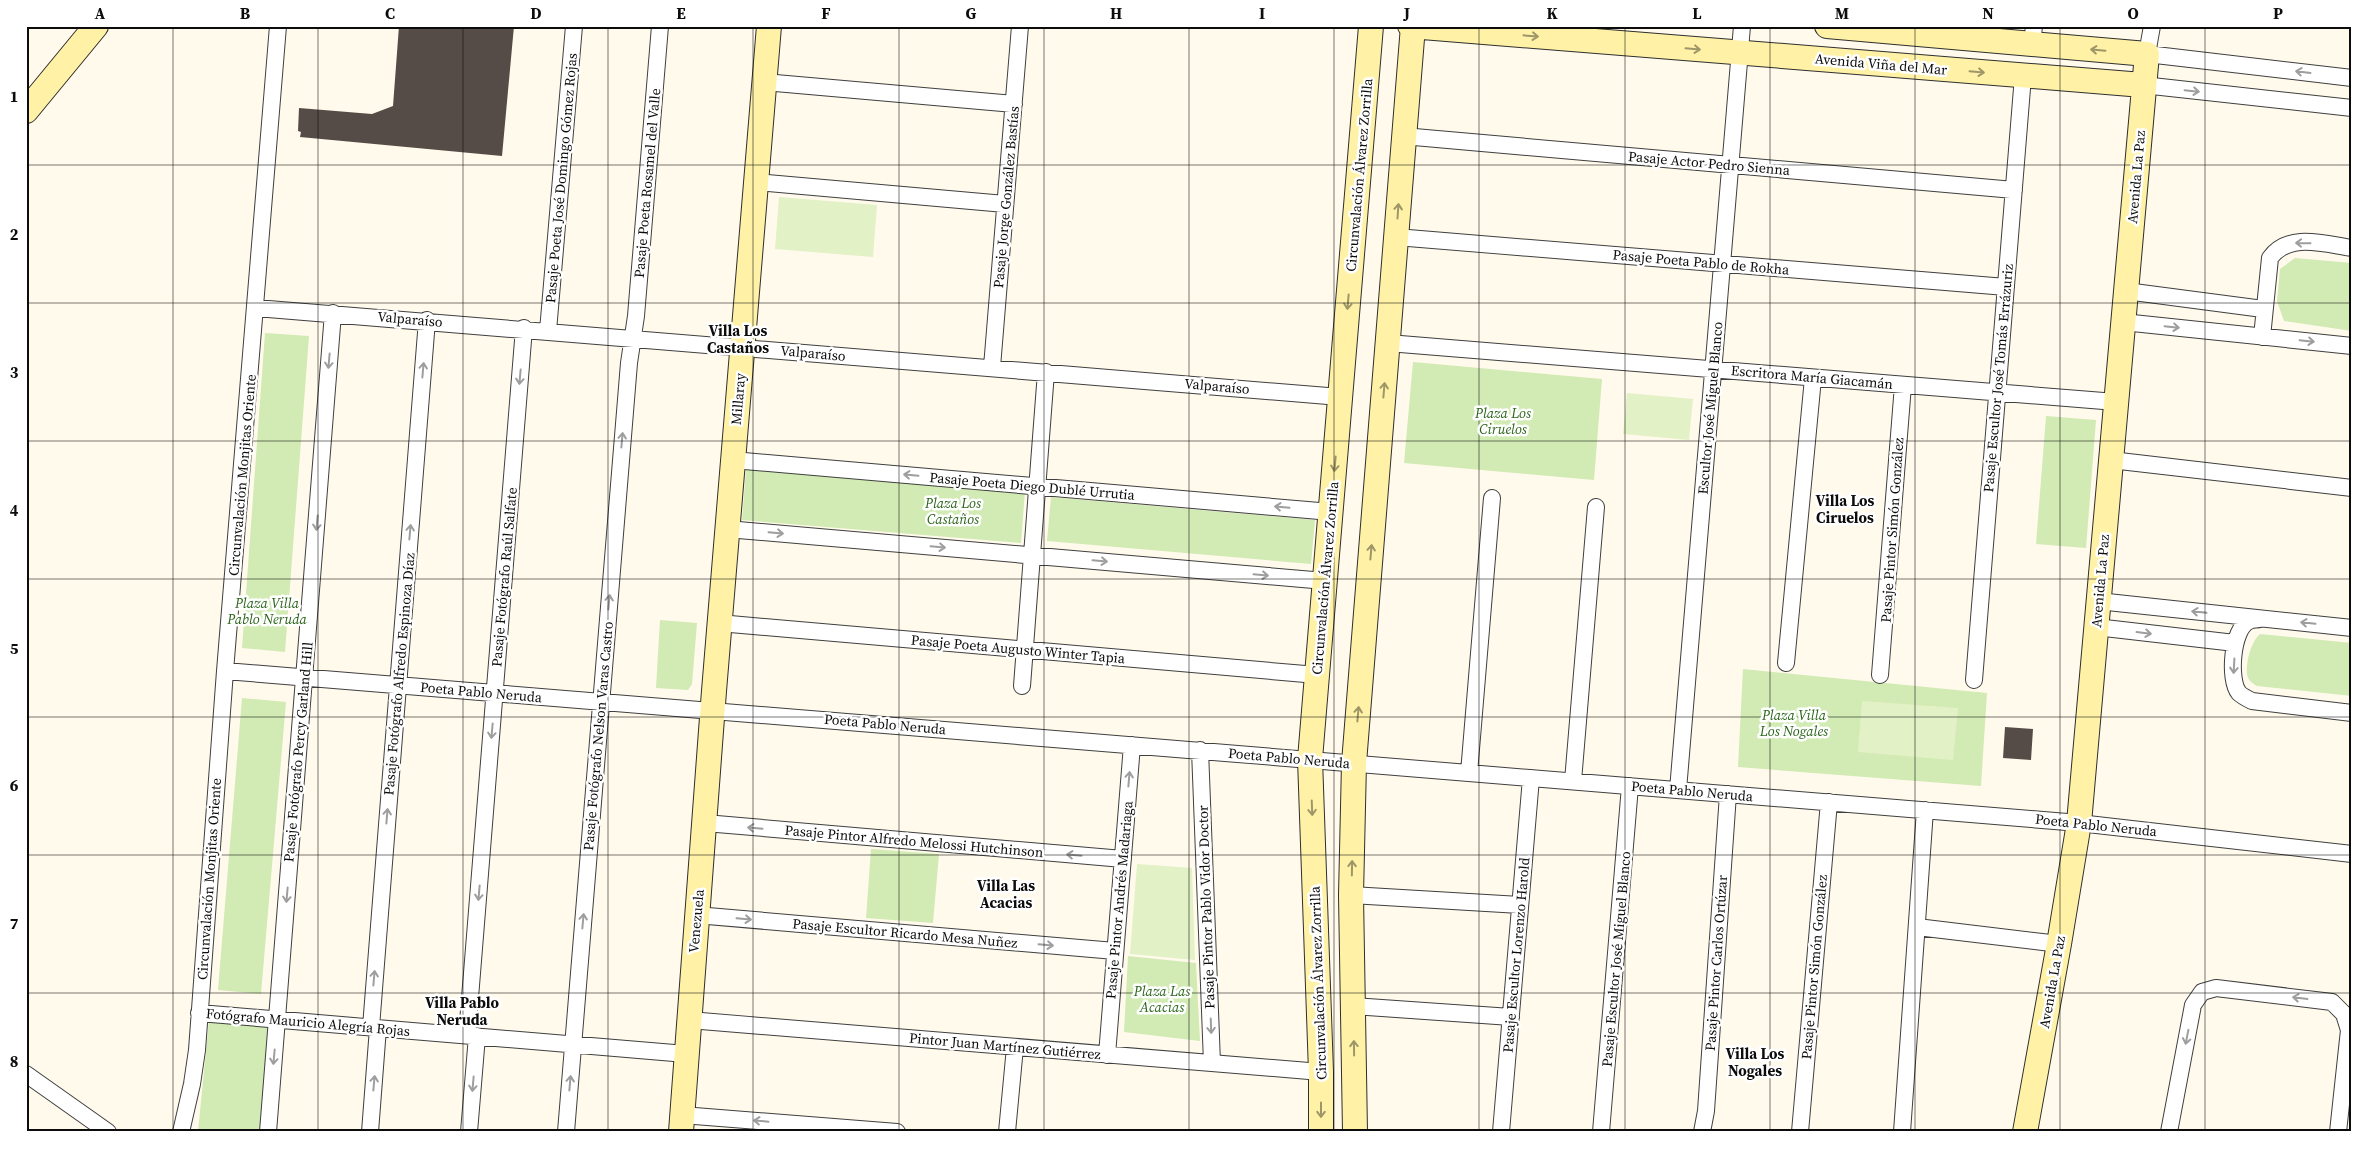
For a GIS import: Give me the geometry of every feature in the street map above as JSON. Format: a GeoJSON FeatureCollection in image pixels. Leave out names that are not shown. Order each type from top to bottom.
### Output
{"type":"FeatureCollection","features":[{"type":"Feature","properties":{"kind":"street"},"geometry":{"type":"LineString","coordinates":[[26,111],[96,26]]}},
{"type":"Feature","properties":{"kind":"street","name":"Circunvalación Monjitas Oriente"},"geometry":{"type":"LineString","coordinates":[[181,1132],[192,1084],[199,1013],[278,26]]}},
{"type":"Feature","properties":{"kind":"street","name":"Pasaje Poeta José Domingo Gómez Rojas"},"geometry":{"type":"LineString","coordinates":[[548,331],[574,26]]}},
{"type":"Feature","properties":{"kind":"street","name":"Pasaje Poeta Rosamel del Valle"},"geometry":{"type":"LineString","coordinates":[[631,340],[637,306],[660,26]]}},
{"type":"Feature","properties":{"kind":"street","name":"Millaray"},"geometry":{"type":"LineString","coordinates":[[713,711],[769,26]]}},
{"type":"Feature","properties":{"kind":"street","name":"Pasaje Jorge González Bastías"},"geometry":{"type":"LineString","coordinates":[[992,368],[1020,26]]}},
{"type":"Feature","properties":{"kind":"street","name":"Circunvalación Álvarez Zorrilla"},"geometry":{"type":"LineString","coordinates":[[1321,1132],[1321,1072],[1310,759],[1371,26]]}},
{"type":"Feature","properties":{"kind":"street"},"geometry":{"type":"LineString","coordinates":[[1355,1132],[1351,895],[1354,763],[1412,26]]}},
{"type":"Feature","properties":{"kind":"street","name":"Avenida Viña del Mar"},"geometry":{"type":"LineString","coordinates":[[1412,26],[2143,85],[2352,108]]}},
{"type":"Feature","properties":{"kind":"street","name":"Escultor José Miguel Blanco"},"geometry":{"type":"LineString","coordinates":[[1678,790],[1742,26]]}},
{"type":"Feature","properties":{"kind":"street","name":"Avenida La Paz"},"geometry":{"type":"LineString","coordinates":[[2025,1132],[2060,944],[2079,823],[2143,85],[2146,54],[2152,26]]}},
{"type":"Feature","properties":{"kind":"street"},"geometry":{"type":"LineString","coordinates":[[1838,27],[2033,35],[2146,54],[2352,78]]}},
{"type":"Feature","properties":{"kind":"street","name":"Pasaje Escultor José Tomás Errázuriz"},"geometry":{"type":"LineString","coordinates":[[1974,680],[2023,76]]}},
{"type":"Feature","properties":{"kind":"street"},"geometry":{"type":"LineString","coordinates":[[764,82],[1014,104]]}},
{"type":"Feature","properties":{"kind":"street","name":"Pasaje Actor Pedro Sienna"},"geometry":{"type":"LineString","coordinates":[[1404,136],[2014,190]]}},
{"type":"Feature","properties":{"kind":"street"},"geometry":{"type":"LineString","coordinates":[[756,182],[1006,204]]}},
{"type":"Feature","properties":{"kind":"street","name":"Pasaje Poeta Pablo de Rokha"},"geometry":{"type":"LineString","coordinates":[[1396,237],[2006,287]]}},
{"type":"Feature","properties":{"kind":"street"},"geometry":{"type":"LineString","coordinates":[[2262,337],[2263,309],[2270,258],[2276,249],[2285,244],[2302,242],[2352,248]]}},
{"type":"Feature","properties":{"kind":"street"},"geometry":{"type":"LineString","coordinates":[[2126,291],[2263,309]]}},
{"type":"Feature","properties":{"kind":"street","name":"Valparaíso"},"geometry":{"type":"LineString","coordinates":[[256,308],[427,320],[524,328],[631,340],[742,347],[1340,396]]}},
{"type":"Feature","properties":{"kind":"street","name":"Pasaje Fotógrafo Percy Garland Hill"},"geometry":{"type":"LineString","coordinates":[[268,1132],[333,313]]}},
{"type":"Feature","properties":{"kind":"street","name":"Pasaje Fotógrafo Alfredo Espinoza Díaz"},"geometry":{"type":"LineString","coordinates":[[370,1132],[374,1027],[398,685],[427,320]]}},
{"type":"Feature","properties":{"kind":"street"},"geometry":{"type":"LineString","coordinates":[[2123,322],[2352,346]]}},
{"type":"Feature","properties":{"kind":"street","name":"Pasaje Fotógrafo Raúl Salfate"},"geometry":{"type":"LineString","coordinates":[[470,1132],[472,1036],[495,693],[524,328]]}},
{"type":"Feature","properties":{"kind":"street","name":"Pasaje Fotógrafo Nelson Varas Castro"},"geometry":{"type":"LineString","coordinates":[[566,1132],[631,340]]}},
{"type":"Feature","properties":{"kind":"street","name":"Escritora María Giacamán"},"geometry":{"type":"LineString","coordinates":[[1388,343],[2116,402]]}},
{"type":"Feature","properties":{"kind":"street"},"geometry":{"type":"LineString","coordinates":[[1022,686],[1046,372]]}},
{"type":"Feature","properties":{"kind":"street"},"geometry":{"type":"LineString","coordinates":[[1786,664],[1813,378]]}},
{"type":"Feature","properties":{"kind":"street","name":"Pasaje Pintor Simón González"},"geometry":{"type":"LineString","coordinates":[[1880,675],[1903,385]]}},
{"type":"Feature","properties":{"kind":"street","name":"Pasaje Poeta Diego Dublé Urrutia"},"geometry":{"type":"LineString","coordinates":[[733,460],[1331,512]]}},
{"type":"Feature","properties":{"kind":"street"},"geometry":{"type":"LineString","coordinates":[[2111,460],[2352,488]]}},
{"type":"Feature","properties":{"kind":"street"},"geometry":{"type":"LineString","coordinates":[[1468,773],[1492,498]]}},
{"type":"Feature","properties":{"kind":"street"},"geometry":{"type":"LineString","coordinates":[[1573,781],[1596,507]]}},
{"type":"Feature","properties":{"kind":"street"},"geometry":{"type":"LineString","coordinates":[[727,529],[1325,581]]}},
{"type":"Feature","properties":{"kind":"street"},"geometry":{"type":"LineString","coordinates":[[2098,601],[2352,628]]}},
{"type":"Feature","properties":{"kind":"street"},"geometry":{"type":"LineString","coordinates":[[2265,619],[2248,621],[2238,630],[2235,643],[2233,681],[2239,693],[2252,702],[2352,713]]}},
{"type":"Feature","properties":{"kind":"street","name":"Pasaje Poeta Augusto Winter Tapia"},"geometry":{"type":"LineString","coordinates":[[719,624],[1317,675]]}},
{"type":"Feature","properties":{"kind":"street"},"geometry":{"type":"LineString","coordinates":[[2096,627],[2235,643]]}},
{"type":"Feature","properties":{"kind":"street","name":"Poeta Pablo Neruda"},"geometry":{"type":"LineString","coordinates":[[225,671],[2079,823],[2352,854]]}},
{"type":"Feature","properties":{"kind":"street","name":"Venezuela"},"geometry":{"type":"LineString","coordinates":[[682,1123],[696,915],[713,711]]}},
{"type":"Feature","properties":{"kind":"street","name":"Pasaje Pintor Andrés Madariaga"},"geometry":{"type":"LineString","coordinates":[[1107,1054],[1132,745]]}},
{"type":"Feature","properties":{"kind":"street","name":"Pasaje Pintor Pablo Vidor Doctor"},"geometry":{"type":"LineString","coordinates":[[1200,750],[1212,1064]]}},
{"type":"Feature","properties":{"kind":"street","name":"Pasaje Escultor Lorenzo Harold"},"geometry":{"type":"LineString","coordinates":[[1501,1132],[1531,778]]}},
{"type":"Feature","properties":{"kind":"street","name":"Pasaje Escultor José Miguel Blanco"},"geometry":{"type":"LineString","coordinates":[[1601,1132],[1630,786]]}},
{"type":"Feature","properties":{"kind":"street","name":"Pasaje Pintor Carlos Ortúzar"},"geometry":{"type":"LineString","coordinates":[[1702,1132],[1706,1111],[1728,794]]}},
{"type":"Feature","properties":{"kind":"street","name":"Pasaje Pintor Simón González"},"geometry":{"type":"LineString","coordinates":[[1800,1132],[1829,802]]}},
{"type":"Feature","properties":{"kind":"street"},"geometry":{"type":"LineString","coordinates":[[1902,1132],[1925,810]]}},
{"type":"Feature","properties":{"kind":"street","name":"Pasaje Pintor Alfredo Melossi Hutchinson"},"geometry":{"type":"LineString","coordinates":[[705,824],[1123,859]]}},
{"type":"Feature","properties":{"kind":"street"},"geometry":{"type":"LineString","coordinates":[[1351,895],[1520,905]]}},
{"type":"Feature","properties":{"kind":"street","name":"Pasaje Escultor Ricardo Mesa Nuñez"},"geometry":{"type":"LineString","coordinates":[[696,915],[1115,951]]}},
{"type":"Feature","properties":{"kind":"street"},"geometry":{"type":"LineString","coordinates":[[1917,927],[2060,944]]}},
{"type":"Feature","properties":{"kind":"street"},"geometry":{"type":"LineString","coordinates":[[2169,1132],[2193,1005],[2202,992],[2216,988],[2332,1002],[2344,1014],[2349,1030],[2338,1132]]}},
{"type":"Feature","properties":{"kind":"street"},"geometry":{"type":"LineString","coordinates":[[1354,1006],[1511,1017]]}},
{"type":"Feature","properties":{"kind":"street","name":"Fotógrafo Mauricio Alegría Rojas"},"geometry":{"type":"LineString","coordinates":[[199,1013],[686,1054]]}},
{"type":"Feature","properties":{"kind":"street","name":"Pintor Juan Martínez Gutiérrez"},"geometry":{"type":"LineString","coordinates":[[689,1020],[1321,1072]]}},
{"type":"Feature","properties":{"kind":"street"},"geometry":{"type":"LineString","coordinates":[[1007,1132],[1015,1047]]}},
{"type":"Feature","properties":{"kind":"street"},"geometry":{"type":"LineString","coordinates":[[26,1074],[108,1132]]}},
{"type":"Feature","properties":{"kind":"street"},"geometry":{"type":"LineString","coordinates":[[682,1123],[897,1132]]}},
{"type":"Feature","properties":{"kind":"green space"},"geometry":{"type":"Polygon","coordinates":[[[779,197],[877,205],[873,257],[775,249],[779,197]]]}},
{"type":"Feature","properties":{"kind":"green space"},"geometry":{"type":"Polygon","coordinates":[[[2295,258],[2352,263],[2352,331],[2284,321],[2277,301],[2280,269],[2295,258]]]}},
{"type":"Feature","properties":{"kind":"green space","name":"Plaza Villa Pablo Neruda"},"geometry":{"type":"Polygon","coordinates":[[[265,333],[309,336],[285,652],[242,648],[265,333]]]}},
{"type":"Feature","properties":{"kind":"green space","name":"Plaza Los Ciruelos"},"geometry":{"type":"Polygon","coordinates":[[[1413,362],[1602,379],[1594,480],[1404,463],[1413,362]]]}},
{"type":"Feature","properties":{"kind":"green space"},"geometry":{"type":"Polygon","coordinates":[[[1627,393],[1693,399],[1689,440],[1623,434],[1627,393]]]}},
{"type":"Feature","properties":{"kind":"green space"},"geometry":{"type":"Polygon","coordinates":[[[2046,416],[2096,420],[2086,548],[2036,544],[2046,416]]]}},
{"type":"Feature","properties":{"kind":"green space","name":"Plaza Los Castaños"},"geometry":{"type":"Polygon","coordinates":[[[746,469],[1025,491],[1021,543],[742,520],[746,469]]]}},
{"type":"Feature","properties":{"kind":"green space"},"geometry":{"type":"Polygon","coordinates":[[[1051,497],[1315,520],[1311,564],[1047,541],[1051,497]]]}},
{"type":"Feature","properties":{"kind":"green space"},"geometry":{"type":"Polygon","coordinates":[[[660,620],[697,623],[692,684],[688,690],[656,688],[660,620]]]}},
{"type":"Feature","properties":{"kind":"green space"},"geometry":{"type":"Polygon","coordinates":[[[2260,634],[2352,643],[2352,696],[2257,686],[2253,684],[2248,678],[2247,667],[2251,648],[2260,634]]]}},
{"type":"Feature","properties":{"kind":"green space","name":"Plaza Villa Los Nogales"},"geometry":{"type":"Polygon","coordinates":[[[1743,669],[1987,693],[1981,786],[1738,767],[1743,669]]]}},
{"type":"Feature","properties":{"kind":"green space"},"geometry":{"type":"Polygon","coordinates":[[[242,698],[286,702],[261,994],[218,990],[242,698]]]}},
{"type":"Feature","properties":{"kind":"green space"},"geometry":{"type":"Polygon","coordinates":[[[1862,701],[1958,708],[1953,760],[1858,752],[1862,701]]]}},
{"type":"Feature","properties":{"kind":"green space"},"geometry":{"type":"Polygon","coordinates":[[[871,849],[939,854],[933,923],[866,918],[871,849]]]}},
{"type":"Feature","properties":{"kind":"green space"},"geometry":{"type":"Polygon","coordinates":[[[1137,864],[1192,868],[1195,960],[1130,954],[1137,864]]]}},
{"type":"Feature","properties":{"kind":"green space","name":"Plaza Las Acacias"},"geometry":{"type":"Polygon","coordinates":[[[1128,956],[1196,963],[1200,1041],[1124,1032],[1128,956]]]}},
{"type":"Feature","properties":{"kind":"green space"},"geometry":{"type":"Polygon","coordinates":[[[209,1020],[272,1026],[262,1132],[198,1132],[209,1020]]]}},
{"type":"Feature","properties":{"kind":"building"},"geometry":{"type":"Polygon","coordinates":[[[399,26],[514,26],[502,156],[300,137],[301,132],[298,131],[299,108],[372,114],[393,106],[399,26]]]}},
{"type":"Feature","properties":{"kind":"building"},"geometry":{"type":"Polygon","coordinates":[[[2005,727],[2033,729],[2031,760],[2003,758],[2005,727]]]}},
{"type":"Feature","properties":{"kind":"district","name":"Villa Los Castaños"},"geometry":{"type":"Point","coordinates":[738,340]}},
{"type":"Feature","properties":{"kind":"district","name":"Villa Los Ciruelos"},"geometry":{"type":"Point","coordinates":[1845,510]}},
{"type":"Feature","properties":{"kind":"district","name":"Villa Las Acacias"},"geometry":{"type":"Point","coordinates":[1006,894]}},
{"type":"Feature","properties":{"kind":"district","name":"Villa Pablo Neruda"},"geometry":{"type":"Point","coordinates":[462,1012]}},
{"type":"Feature","properties":{"kind":"district","name":"Villa Los Nogales"},"geometry":{"type":"Point","coordinates":[1755,1062]}}]}
